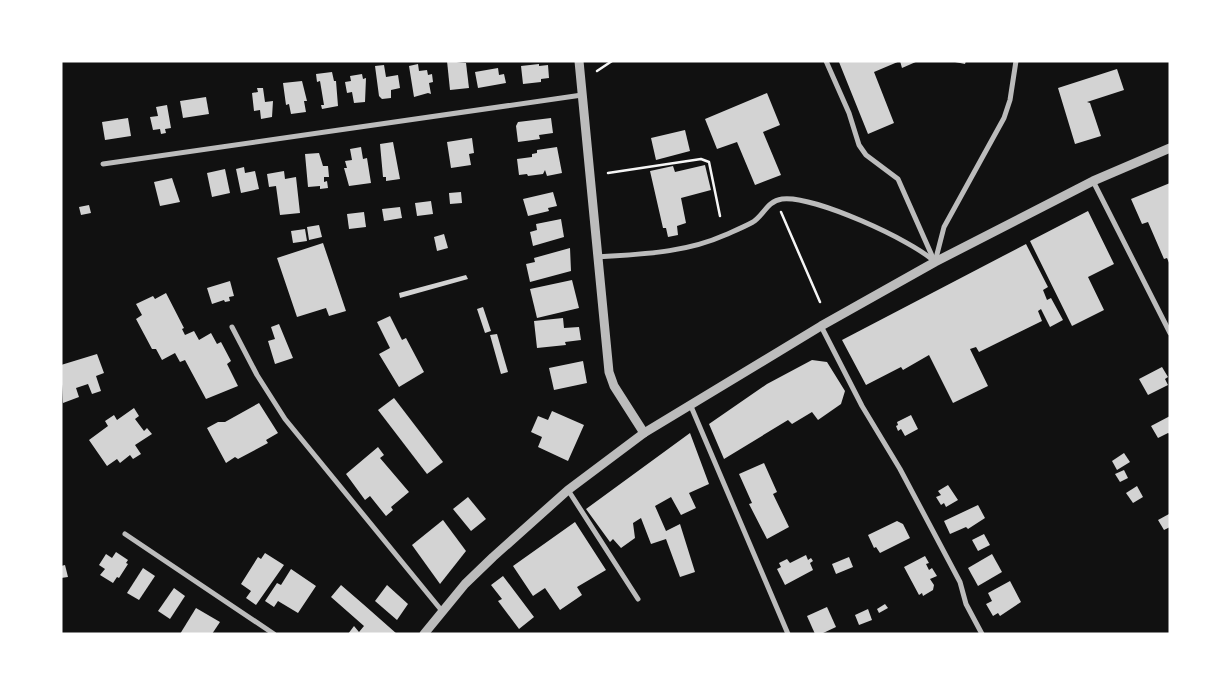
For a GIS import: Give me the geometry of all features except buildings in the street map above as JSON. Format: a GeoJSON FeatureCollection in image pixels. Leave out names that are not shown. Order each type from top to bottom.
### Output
{"type":"FeatureCollection","features":[{"type":"Feature","properties":{"kind":"street"},"geometry":{"type":"LineString","coordinates":[[579,61],[610,378],[644,433]]}},
{"type":"Feature","properties":{"kind":"street"},"geometry":{"type":"LineString","coordinates":[[826,61],[849,113],[859,145],[866,155],[898,179],[935,262]]}},
{"type":"Feature","properties":{"kind":"street"},"geometry":{"type":"LineString","coordinates":[[935,262],[944,227],[1004,118],[1010,100],[1016,61]]}},
{"type":"Feature","properties":{"kind":"street"},"geometry":{"type":"LineString","coordinates":[[103,164],[582,95]]}},
{"type":"Feature","properties":{"kind":"street"},"geometry":{"type":"LineString","coordinates":[[424,634],[477,572],[568,490],[644,433],[821,326],[935,262],[1093,181],[1170,148]]}},
{"type":"Feature","properties":{"kind":"street"},"geometry":{"type":"LineString","coordinates":[[1093,181],[1170,333]]}},
{"type":"Feature","properties":{"kind":"street"},"geometry":{"type":"LineString","coordinates":[[598,257],[672,250],[702,243],[753,222],[771,202],[788,199],[814,203],[902,238],[935,262]]}},
{"type":"Feature","properties":{"kind":"street"},"geometry":{"type":"LineString","coordinates":[[821,326],[862,406],[900,469],[960,582],[966,604],[982,634]]}},
{"type":"Feature","properties":{"kind":"street"},"geometry":{"type":"LineString","coordinates":[[232,328],[285,418],[442,611]]}},
{"type":"Feature","properties":{"kind":"street"},"geometry":{"type":"LineString","coordinates":[[690,404],[788,634]]}},
{"type":"Feature","properties":{"kind":"street"},"geometry":{"type":"LineString","coordinates":[[568,490],[638,600]]}},
{"type":"Feature","properties":{"kind":"street"},"geometry":{"type":"LineString","coordinates":[[125,534],[274,634]]}},
{"type":"Feature","properties":{"kind":"path"},"geometry":{"type":"LineString","coordinates":[[597,70],[612,61]]}},
{"type":"Feature","properties":{"kind":"path"},"geometry":{"type":"LineString","coordinates":[[608,173],[701,159],[709,162],[720,216]]}},
{"type":"Feature","properties":{"kind":"path"},"geometry":{"type":"LineString","coordinates":[[781,212],[820,302]]}}]}
